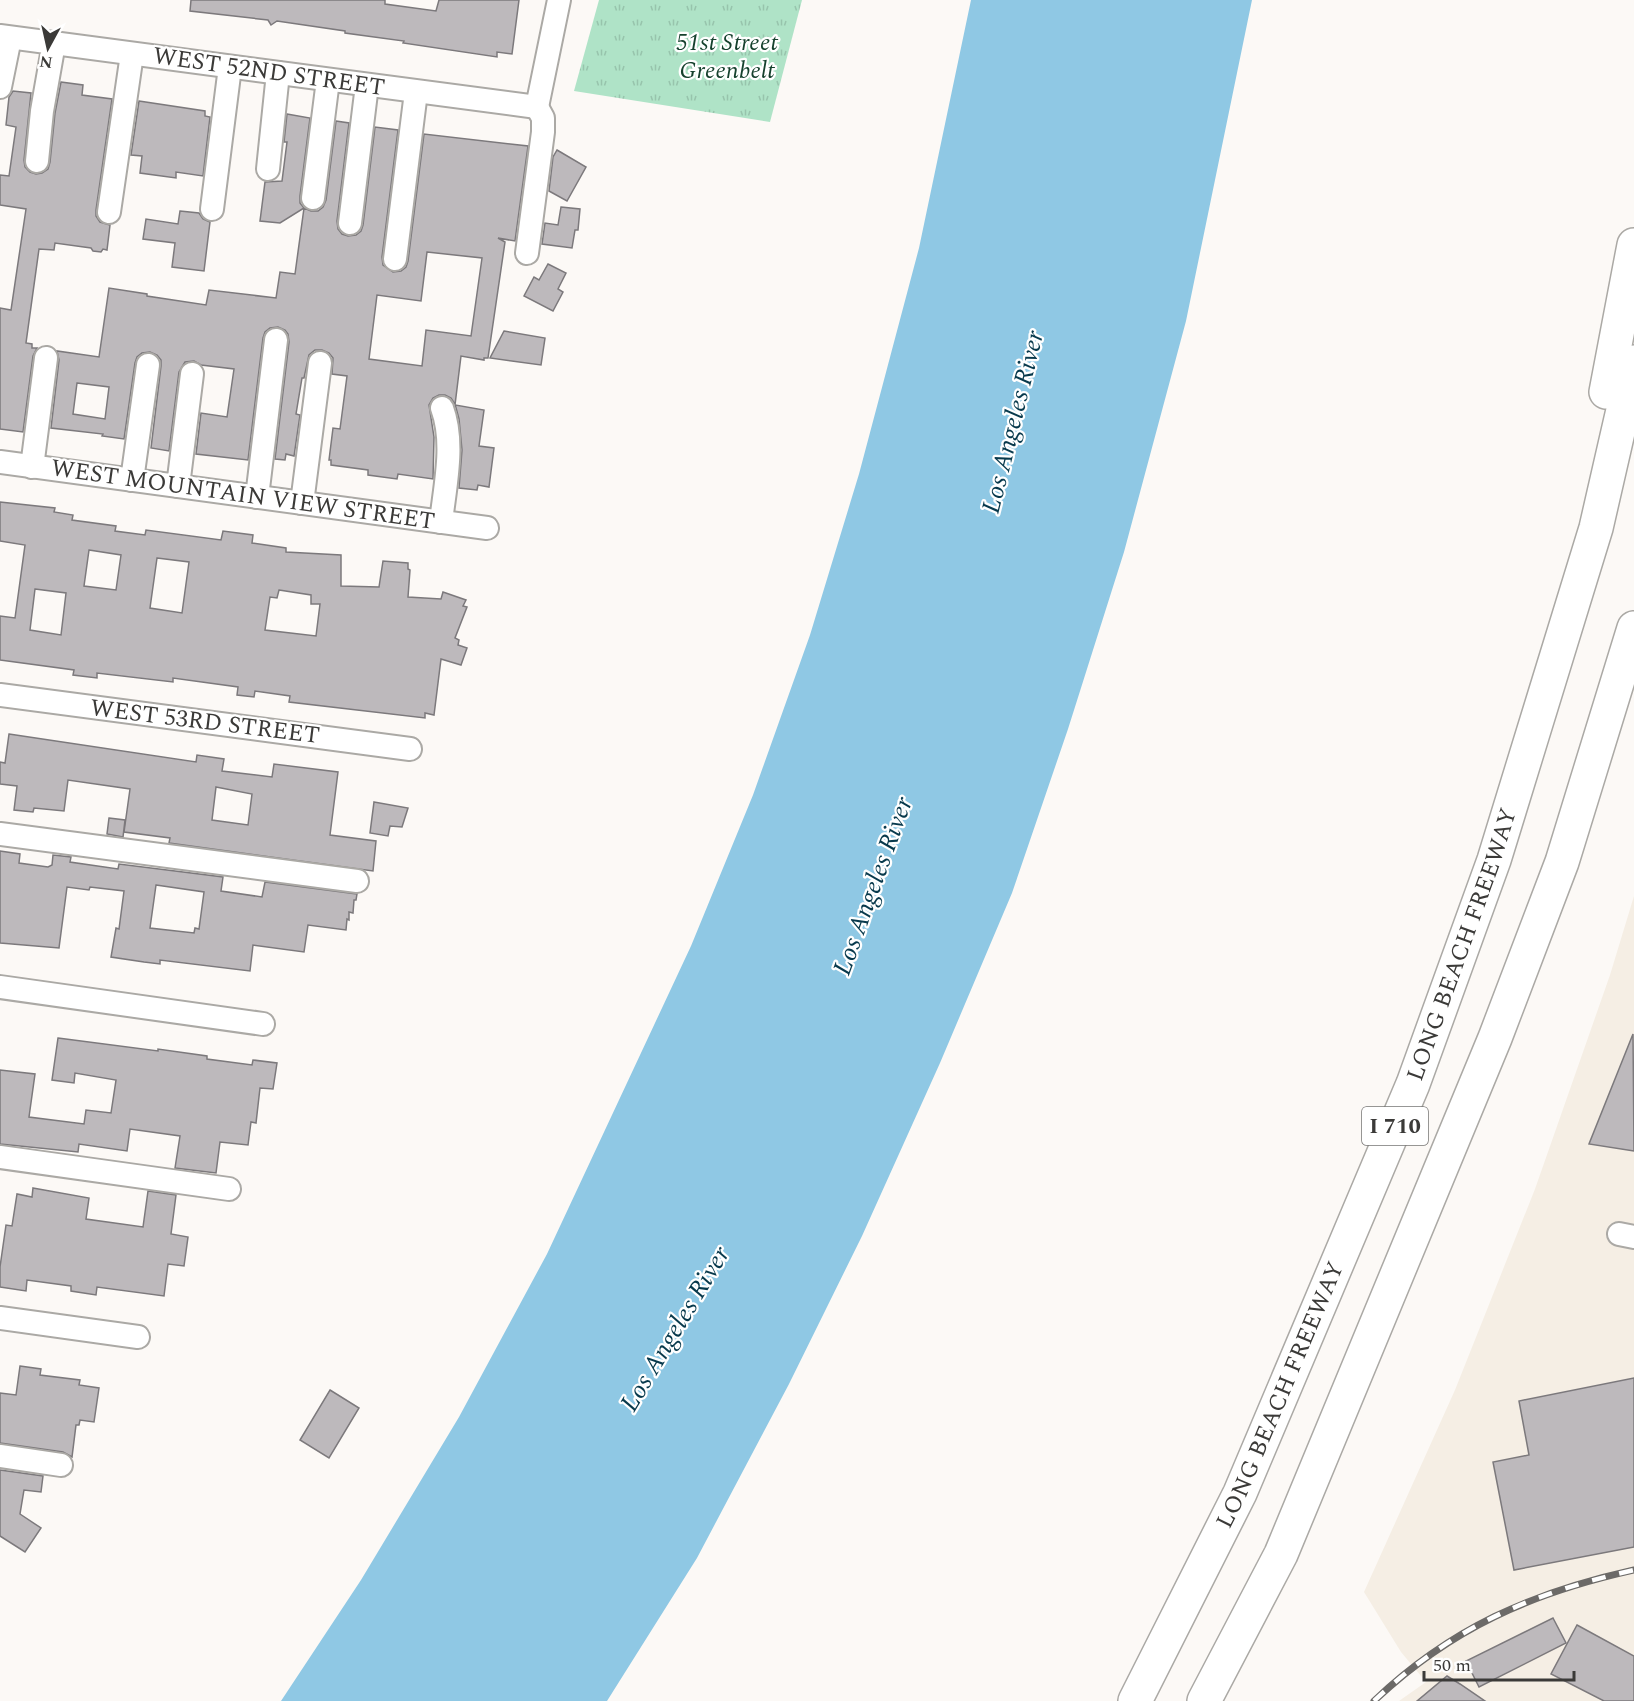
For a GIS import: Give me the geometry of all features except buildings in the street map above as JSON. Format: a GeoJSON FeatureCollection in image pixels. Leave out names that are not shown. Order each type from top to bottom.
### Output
{"type":"FeatureCollection","features":[{"type":"Feature","properties":{"kind":"highway"},"geometry":{"type":"LineString","coordinates":[[1596,528],[1599,426],[1634,245]]}},
{"type":"Feature","properties":{"kind":"highway","name":"LONG BEACH FREEWAY"},"geometry":{"type":"LineString","coordinates":[[1135,1701],[1240,1493],[1413,1084],[1494,860],[1596,528],[1634,362]]}},
{"type":"Feature","properties":{"kind":"highway","name":"I 710"},"geometry":{"type":"LineString","coordinates":[[1204,1701],[1281,1554],[1494,1038],[1562,862],[1634,628]]}},
{"type":"Feature","properties":{"kind":"street"},"geometry":{"type":"LineString","coordinates":[[527,253],[543,132],[543,118],[537,107],[560,0]]}},
{"type":"Feature","properties":{"kind":"street"},"geometry":{"type":"LineString","coordinates":[[0,87],[5,37]]}},
{"type":"Feature","properties":{"kind":"street","name":"WEST 52ND STREET"},"geometry":{"type":"LineString","coordinates":[[5,37],[537,107]]}},
{"type":"Feature","properties":{"kind":"street"},"geometry":{"type":"LineString","coordinates":[[37,161],[42,111],[54,43]]}},
{"type":"Feature","properties":{"kind":"street"},"geometry":{"type":"LineString","coordinates":[[109,212],[132,54]]}},
{"type":"Feature","properties":{"kind":"street"},"geometry":{"type":"LineString","coordinates":[[212,209],[230,67]]}},
{"type":"Feature","properties":{"kind":"street"},"geometry":{"type":"LineString","coordinates":[[268,169],[278,73]]}},
{"type":"Feature","properties":{"kind":"street"},"geometry":{"type":"LineString","coordinates":[[313,198],[328,80]]}},
{"type":"Feature","properties":{"kind":"street"},"geometry":{"type":"LineString","coordinates":[[350,223],[368,85]]}},
{"type":"Feature","properties":{"kind":"street"},"geometry":{"type":"LineString","coordinates":[[395,259],[416,92]]}},
{"type":"Feature","properties":{"kind":"street"},"geometry":{"type":"LineString","coordinates":[[257,497],[276,340]]}},
{"type":"Feature","properties":{"kind":"street"},"geometry":{"type":"LineString","coordinates":[[32,467],[46,358]]}},
{"type":"Feature","properties":{"kind":"street"},"geometry":{"type":"LineString","coordinates":[[132,480],[148,365]]}},
{"type":"Feature","properties":{"kind":"street"},"geometry":{"type":"LineString","coordinates":[[309,504],[326,372]]}},
{"type":"Feature","properties":{"kind":"street"},"geometry":{"type":"LineString","coordinates":[[178,486],[192,374]]}},
{"type":"Feature","properties":{"kind":"street"},"geometry":{"type":"LineString","coordinates":[[441,522],[449,441],[442,408]]}},
{"type":"Feature","properties":{"kind":"street","name":"WEST MOUNTAIN VIEW STREET"},"geometry":{"type":"LineString","coordinates":[[0,462],[487,528]]}},
{"type":"Feature","properties":{"kind":"street","name":"WEST 53RD STREET"},"geometry":{"type":"LineString","coordinates":[[0,695],[411,748]]}},
{"type":"Feature","properties":{"kind":"street"},"geometry":{"type":"LineString","coordinates":[[0,834],[357,881]]}},
{"type":"Feature","properties":{"kind":"street"},"geometry":{"type":"LineString","coordinates":[[0,987],[263,1024]]}},
{"type":"Feature","properties":{"kind":"street"},"geometry":{"type":"LineString","coordinates":[[0,1157],[229,1190]]}},
{"type":"Feature","properties":{"kind":"street"},"geometry":{"type":"LineString","coordinates":[[0,1318],[138,1337]]}},
{"type":"Feature","properties":{"kind":"street"},"geometry":{"type":"LineString","coordinates":[[0,1456],[61,1465]]}},
{"type":"Feature","properties":{"kind":"shaded area"},"geometry":{"type":"Polygon","coordinates":[[[1634,896],[1634,1701],[1399,1701],[1426,1682],[1401,1652],[1364,1592],[1455,1390],[1535,1189],[1610,975],[1634,896]]]}},
{"type":"Feature","properties":{"kind":"green space","name":"51st Street Greenbelt"},"geometry":{"type":"Polygon","coordinates":[[[599,0],[802,0],[770,122],[574,91],[599,0]]]}},
{"type":"Feature","properties":{"kind":"water","name":"Los Angeles River"},"geometry":{"type":"Polygon","coordinates":[[[971,0],[1252,0],[1186,321],[1124,552],[1068,729],[1012,893],[940,1063],[862,1236],[789,1384],[697,1558],[607,1701],[281,1701],[361,1580],[459,1417],[547,1254],[691,946],[753,795],[810,635],[859,474],[919,248],[971,0]]]}},
{"type":"Feature","properties":{"kind":"railway"},"geometry":{"type":"LineString","coordinates":[[1374,1701],[1403,1675],[1433,1653],[1494,1617],[1561,1590],[1634,1570]]}}]}
